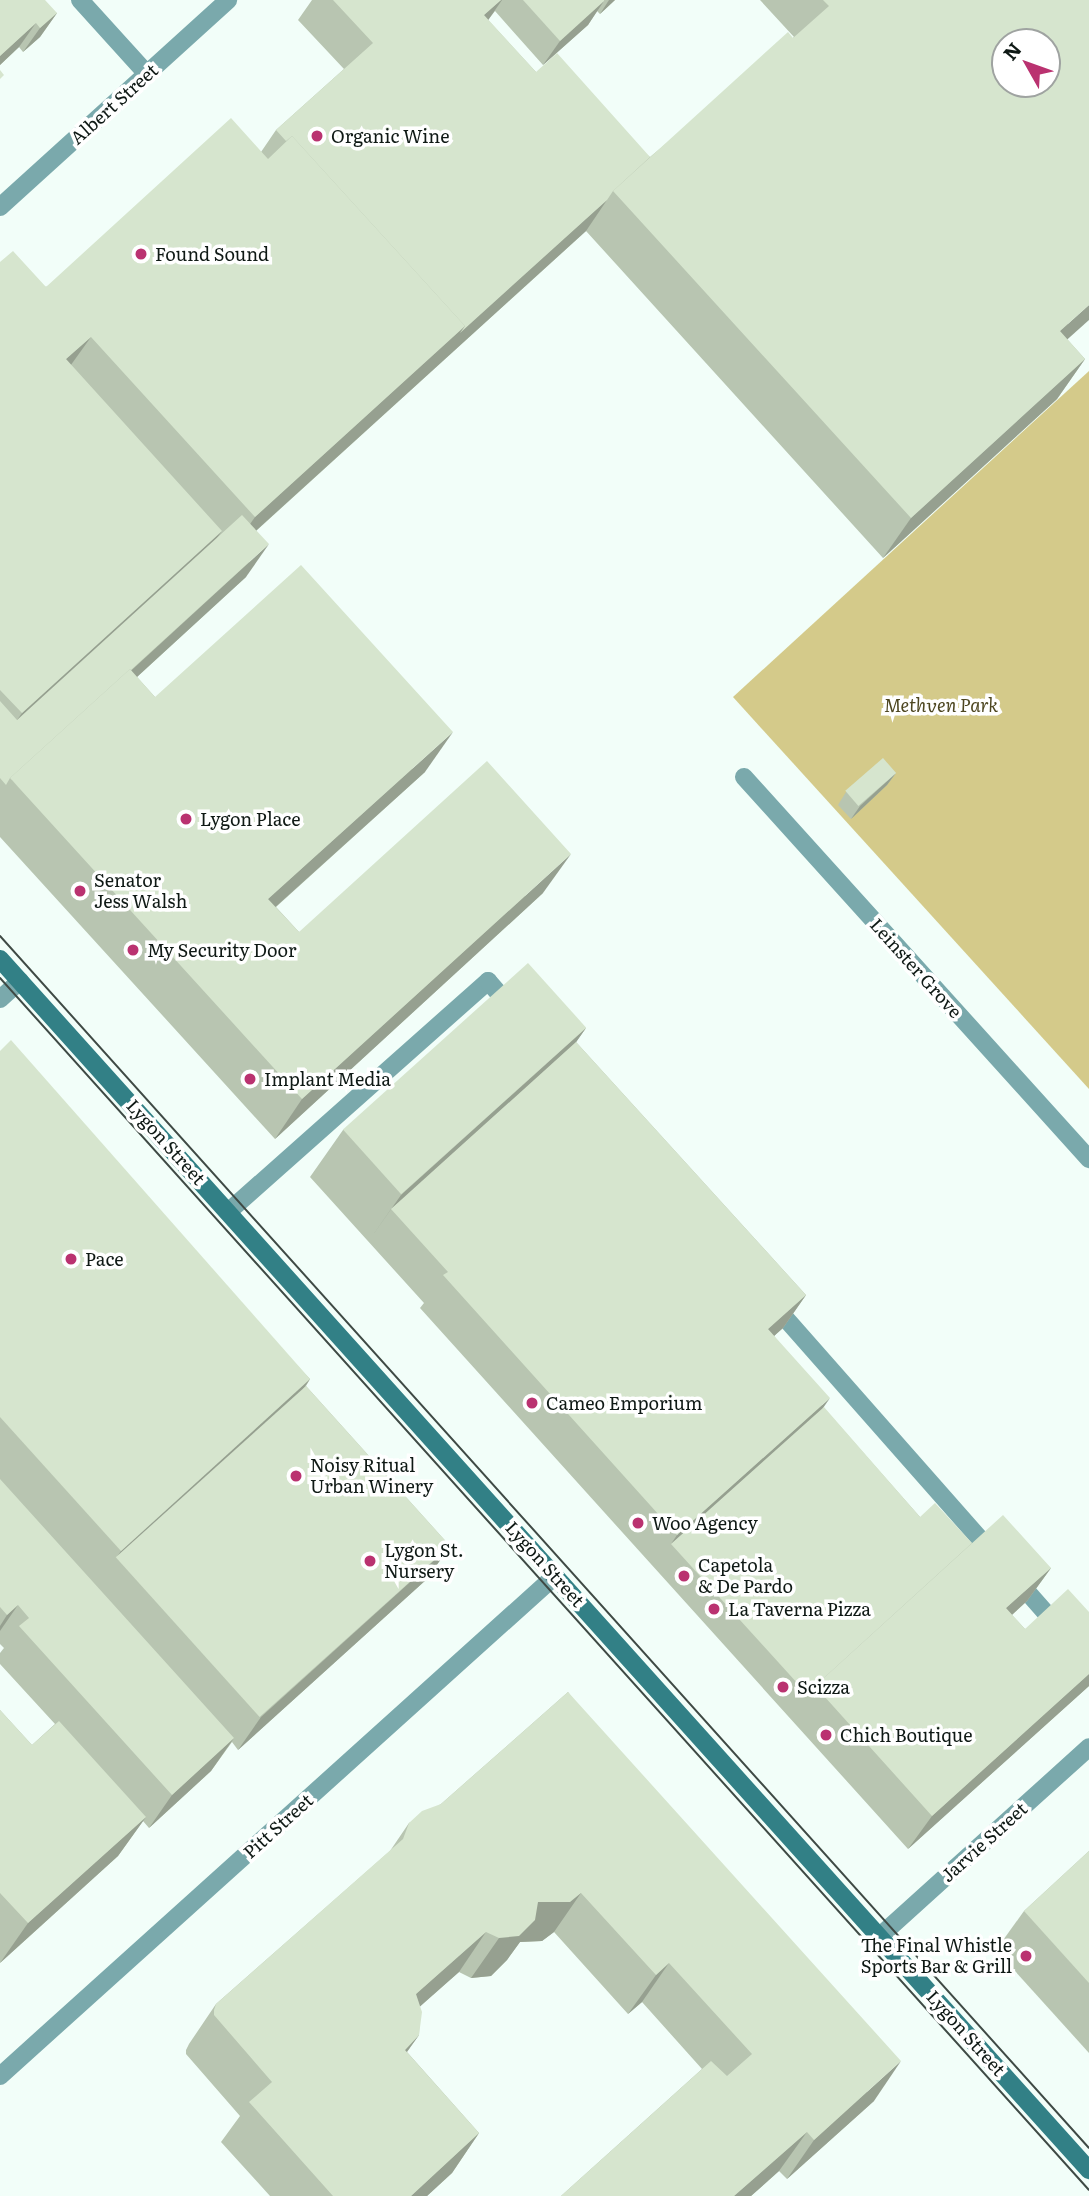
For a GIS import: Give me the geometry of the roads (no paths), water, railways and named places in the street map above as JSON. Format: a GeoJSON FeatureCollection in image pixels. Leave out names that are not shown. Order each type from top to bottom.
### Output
{"type":"FeatureCollection","features":[{"type":"Feature","properties":{"kind":"street"},"geometry":{"type":"LineString","coordinates":[[80,0],[147,74]]}},
{"type":"Feature","properties":{"kind":"street","name":"Albert Street"},"geometry":{"type":"LineString","coordinates":[[0,207],[228,0]]}},
{"type":"Feature","properties":{"kind":"street","name":"Leinster Grove"},"geometry":{"type":"LineString","coordinates":[[744,777],[1089,1159]]}},
{"type":"Feature","properties":{"kind":"street","name":"Lygon Street"},"geometry":{"type":"LineString","coordinates":[[0,959],[1089,2170]]}},
{"type":"Feature","properties":{"kind":"street"},"geometry":{"type":"LineString","coordinates":[[0,999],[20,981]]}},
{"type":"Feature","properties":{"kind":"street"},"geometry":{"type":"LineString","coordinates":[[228,1212],[488,981],[525,1023]]}},
{"type":"Feature","properties":{"kind":"street"},"geometry":{"type":"LineString","coordinates":[[756,1285],[1089,1662]]}},
{"type":"Feature","properties":{"kind":"street","name":"Pitt Street"},"geometry":{"type":"LineString","coordinates":[[0,2076],[555,1576]]}},
{"type":"Feature","properties":{"kind":"street","name":"Jarvie Street"},"geometry":{"type":"LineString","coordinates":[[879,1937],[1089,1747]]}},
{"type":"Feature","properties":{"kind":"tram line"},"geometry":{"type":"LineString","coordinates":[[0,936],[1089,2148]]}},
{"type":"Feature","properties":{"kind":"tram line"},"geometry":{"type":"LineString","coordinates":[[0,978],[1089,2190]]}},
{"type":"Feature","properties":{"kind":"place","name":"Organic Wine"},"geometry":{"type":"Point","coordinates":[317,136]}},
{"type":"Feature","properties":{"kind":"place","name":"Found Sound"},"geometry":{"type":"Point","coordinates":[141,254]}},
{"type":"Feature","properties":{"kind":"place","name":"Lygon Place"},"geometry":{"type":"Point","coordinates":[186,819]}},
{"type":"Feature","properties":{"kind":"place","name":"Senator Jess Walsh"},"geometry":{"type":"Point","coordinates":[80,891]}},
{"type":"Feature","properties":{"kind":"place","name":"My Security Door"},"geometry":{"type":"Point","coordinates":[133,950]}},
{"type":"Feature","properties":{"kind":"place","name":"Implant Media"},"geometry":{"type":"Point","coordinates":[250,1079]}},
{"type":"Feature","properties":{"kind":"place","name":"Pace"},"geometry":{"type":"Point","coordinates":[71,1259]}},
{"type":"Feature","properties":{"kind":"place","name":"Cameo Emporium"},"geometry":{"type":"Point","coordinates":[532,1403]}},
{"type":"Feature","properties":{"kind":"place","name":"Noisy Ritual Urban Winery"},"geometry":{"type":"Point","coordinates":[296,1476]}},
{"type":"Feature","properties":{"kind":"place","name":"Woo Agency"},"geometry":{"type":"Point","coordinates":[638,1523]}},
{"type":"Feature","properties":{"kind":"place","name":"Lygon St. Nursery"},"geometry":{"type":"Point","coordinates":[370,1561]}},
{"type":"Feature","properties":{"kind":"place","name":"Capetola & De Pardo"},"geometry":{"type":"Point","coordinates":[684,1576]}},
{"type":"Feature","properties":{"kind":"place","name":"La Taverna Pizza"},"geometry":{"type":"Point","coordinates":[714,1609]}},
{"type":"Feature","properties":{"kind":"place","name":"Scizza"},"geometry":{"type":"Point","coordinates":[783,1687]}},
{"type":"Feature","properties":{"kind":"place","name":"Chich Boutique"},"geometry":{"type":"Point","coordinates":[826,1735]}},
{"type":"Feature","properties":{"kind":"place","name":"The Final Whistle Sports Bar & Grill"},"geometry":{"type":"Point","coordinates":[1026,1956]}},
{"type":"Feature","properties":{"kind":"park label","name":"Methven Park"},"geometry":{"type":"Point","coordinates":[941,705]}}]}
